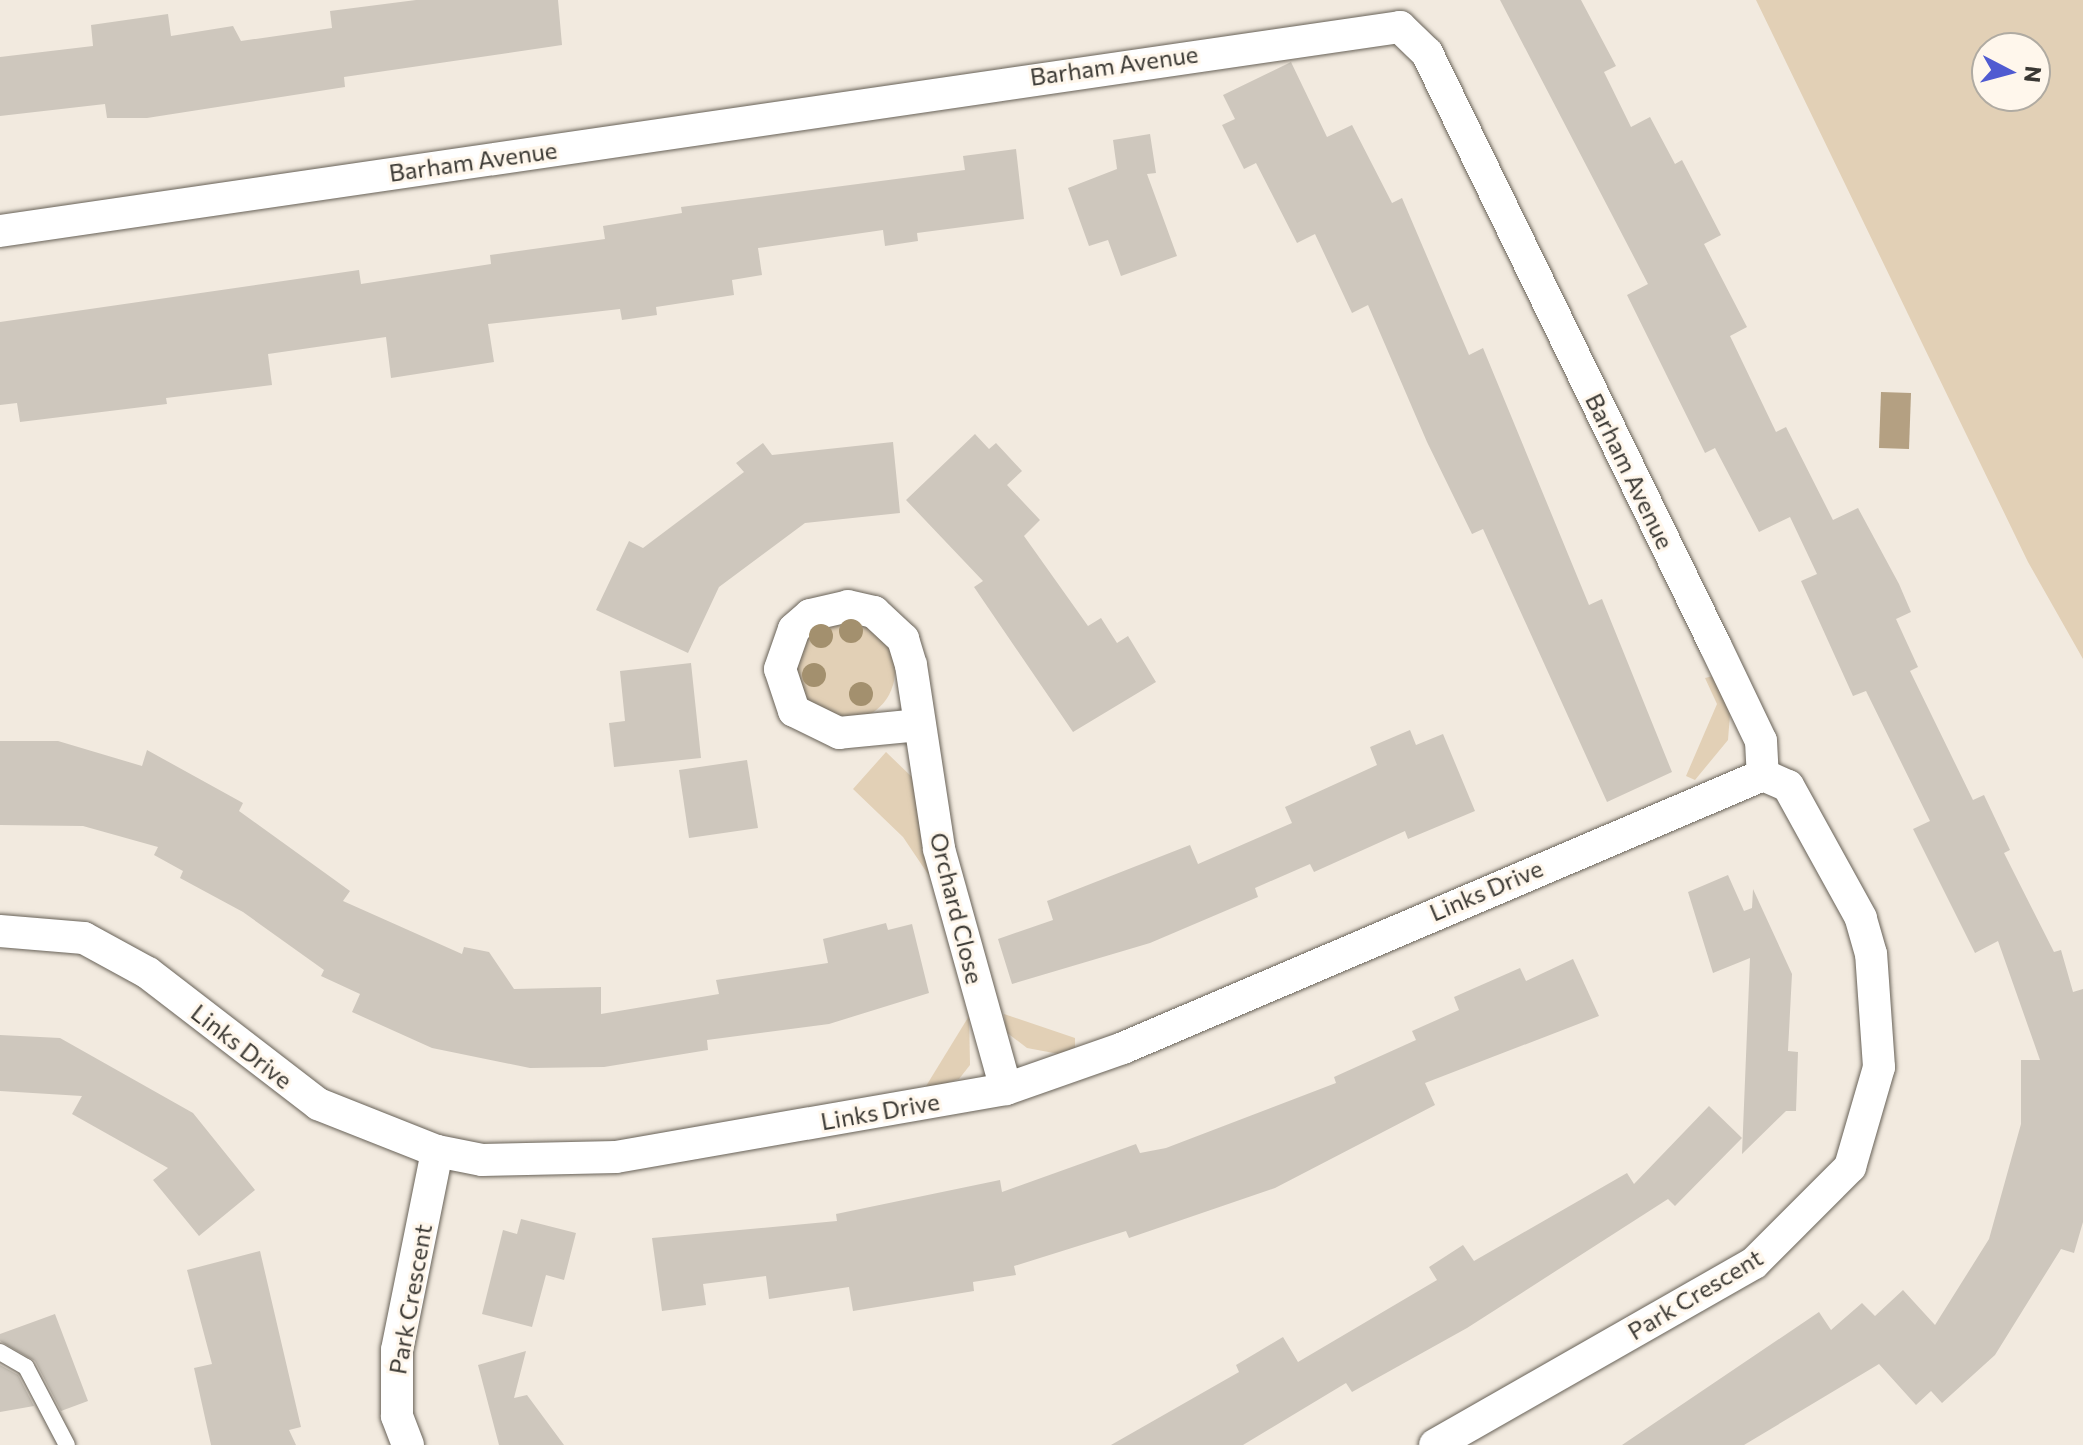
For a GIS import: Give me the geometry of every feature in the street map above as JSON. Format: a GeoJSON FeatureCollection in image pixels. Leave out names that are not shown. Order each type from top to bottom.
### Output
{"type":"FeatureCollection","features":[{"type":"Feature","properties":{"kind":"street","name":"Barham Avenue"},"geometry":{"type":"LineString","coordinates":[[0,231],[1400,27],[1427,53],[1708,631],[1761,741],[1763,775]]}},
{"type":"Feature","properties":{"kind":"street","name":"Orchard Close"},"geometry":{"type":"LineString","coordinates":[[919,725],[839,733],[794,711],[780,669],[794,629],[810,615],[848,606],[891,623],[911,665],[939,849],[1006,1089]]}},
{"type":"Feature","properties":{"kind":"street","name":"Links Drive"},"geometry":{"type":"LineString","coordinates":[[0,931],[84,938],[148,973],[318,1104],[437,1151],[482,1160],[616,1157],[1006,1089],[1123,1048],[1763,775]]}},
{"type":"Feature","properties":{"kind":"street","name":"Park Crescent"},"geometry":{"type":"LineString","coordinates":[[1435,1445],[1754,1263],[1850,1167],[1877,1082],[1871,954],[1861,918],[1788,786],[1763,775]]}},
{"type":"Feature","properties":{"kind":"street","name":"Park Crescent"},"geometry":{"type":"LineString","coordinates":[[408,1445],[397,1416],[397,1350],[437,1151]]}},
{"type":"Feature","properties":{"kind":"lane"},"geometry":{"type":"LineString","coordinates":[[0,1352],[26,1367],[67,1445]]}},
{"type":"Feature","properties":{"kind":"shaded area"},"geometry":{"type":"Polygon","coordinates":[[[1756,0],[2083,0],[2083,659],[2028,562],[1756,0]]]}},
{"type":"Feature","properties":{"kind":"shaded area"},"geometry":{"type":"Polygon","coordinates":[[[1881,392],[1911,393],[1909,449],[1879,448],[1881,392]]]}},
{"type":"Feature","properties":{"kind":"shaded area"},"geometry":{"type":"Polygon","coordinates":[[[845,621],[864,625],[880,636],[891,652],[895,671],[891,690],[880,706],[864,717],[845,721],[826,717],[810,706],[799,690],[795,671],[799,652],[810,636],[826,625],[845,621]]]}},
{"type":"Feature","properties":{"kind":"shaded area"},"geometry":{"type":"Polygon","coordinates":[[[1713,676],[1730,714],[1728,740],[1695,780],[1686,776],[1717,704],[1705,678],[1713,676]]]}},
{"type":"Feature","properties":{"kind":"shaded area"},"geometry":{"type":"Polygon","coordinates":[[[886,752],[914,779],[936,886],[903,837],[853,789],[886,752]]]}},
{"type":"Feature","properties":{"kind":"shaded area"},"geometry":{"type":"Polygon","coordinates":[[[1004,1014],[1075,1038],[1075,1048],[1059,1054],[1027,1048],[1006,1032],[1004,1014]]]}},
{"type":"Feature","properties":{"kind":"shaded area"},"geometry":{"type":"Polygon","coordinates":[[[969,1016],[970,1065],[959,1079],[923,1091],[969,1016]]]}},
{"type":"Feature","properties":{"kind":"building"},"geometry":{"type":"Polygon","coordinates":[[[416,0],[558,0],[562,45],[344,77],[345,87],[147,118],[107,118],[105,104],[0,116],[0,57],[93,46],[91,25],[168,14],[171,36],[233,26],[241,41],[332,28],[330,11],[416,0]]]}},
{"type":"Feature","properties":{"kind":"building"},"geometry":{"type":"Polygon","coordinates":[[[1500,0],[1581,0],[1616,66],[1604,72],[1631,127],[1650,117],[1675,164],[1682,160],[1721,235],[1704,244],[1747,327],[1730,336],[1776,432],[1786,427],[1833,520],[1858,508],[1911,612],[1896,619],[1918,667],[1910,671],[1973,800],[1984,795],[2010,850],[2004,853],[2054,952],[2061,950],[2073,992],[2083,989],[2083,1222],[2074,1253],[2061,1249],[1995,1355],[1942,1403],[1931,1391],[1916,1405],[1879,1364],[1744,1445],[1622,1445],[1819,1312],[1831,1330],[1862,1303],[1875,1316],[1903,1290],[1935,1325],[1989,1239],[2021,1124],[2021,1060],[2040,1060],[1998,941],[1975,953],[1913,829],[1930,821],[1866,691],[1853,696],[1801,581],[1817,574],[1790,517],[1759,532],[1715,448],[1705,453],[1627,295],[1648,284],[1500,0]]]}},
{"type":"Feature","properties":{"kind":"building"},"geometry":{"type":"Polygon","coordinates":[[[1291,62],[1327,137],[1352,125],[1392,203],[1402,198],[1469,355],[1483,348],[1589,605],[1602,599],[1672,772],[1607,802],[1483,529],[1472,534],[1427,442],[1368,305],[1352,313],[1315,234],[1297,243],[1256,163],[1244,169],[1222,125],[1235,119],[1223,95],[1291,62]]]}},
{"type":"Feature","properties":{"kind":"building"},"geometry":{"type":"Polygon","coordinates":[[[1150,134],[1156,173],[1147,174],[1177,256],[1121,276],[1108,240],[1089,246],[1068,188],[1117,169],[1113,140],[1150,134]]]}},
{"type":"Feature","properties":{"kind":"building"},"geometry":{"type":"Polygon","coordinates":[[[1016,149],[1024,219],[917,233],[918,241],[885,246],[883,230],[758,248],[762,275],[732,280],[734,295],[656,307],[657,315],[622,320],[620,309],[488,324],[494,362],[391,378],[386,337],[268,354],[272,385],[166,398],[167,404],[20,422],[17,403],[0,405],[0,322],[359,270],[361,284],[491,264],[490,255],[605,239],[603,226],[682,213],[681,207],[965,170],[963,156],[1016,149]]]}},
{"type":"Feature","properties":{"kind":"building"},"geometry":{"type":"Polygon","coordinates":[[[975,434],[989,449],[996,443],[1022,471],[1007,485],[1040,520],[1024,536],[1088,626],[1101,618],[1117,643],[1128,636],[1156,682],[1073,732],[974,587],[983,581],[906,500],[975,434]]]}},
{"type":"Feature","properties":{"kind":"building"},"geometry":{"type":"Polygon","coordinates":[[[893,442],[900,513],[805,523],[719,587],[688,653],[596,610],[629,541],[643,548],[744,472],[736,463],[763,443],[772,455],[893,442]]]}},
{"type":"Feature","properties":{"kind":"building"},"geometry":{"type":"Polygon","coordinates":[[[691,663],[701,758],[614,767],[609,723],[625,721],[620,671],[691,663]]]}},
{"type":"Feature","properties":{"kind":"building"},"geometry":{"type":"Polygon","coordinates":[[[1410,730],[1416,745],[1443,734],[1475,811],[1408,839],[1405,831],[1314,872],[1310,864],[1255,888],[1258,897],[1150,943],[1012,984],[998,939],[1053,920],[1047,901],[1190,845],[1198,864],[1292,823],[1285,807],[1377,765],[1370,747],[1410,730]]]}},
{"type":"Feature","properties":{"kind":"building"},"geometry":{"type":"Polygon","coordinates":[[[0,741],[58,741],[142,766],[147,750],[243,803],[239,811],[350,891],[343,901],[462,954],[464,947],[489,952],[514,989],[601,987],[601,1014],[719,994],[716,980],[828,963],[823,939],[886,923],[888,930],[912,924],[929,993],[829,1024],[707,1040],[708,1050],[604,1067],[530,1068],[432,1048],[352,1012],[360,994],[321,976],[324,970],[243,912],[180,878],[183,871],[154,855],[158,847],[83,826],[0,825],[0,741]]]}},
{"type":"Feature","properties":{"kind":"building"},"geometry":{"type":"Polygon","coordinates":[[[747,760],[758,828],[689,838],[679,770],[747,760]]]}},
{"type":"Feature","properties":{"kind":"building"},"geometry":{"type":"Polygon","coordinates":[[[1728,875],[1744,911],[1752,908],[1753,889],[1792,974],[1788,1051],[1798,1052],[1796,1111],[1786,1111],[1742,1154],[1750,958],[1713,973],[1688,892],[1728,875]]]}},
{"type":"Feature","properties":{"kind":"building"},"geometry":{"type":"Polygon","coordinates":[[[1573,959],[1599,1016],[1425,1083],[1435,1105],[1275,1188],[1129,1238],[1126,1231],[1014,1266],[1016,1275],[973,1282],[974,1291],[853,1311],[849,1287],[769,1299],[766,1276],[703,1284],[706,1305],[662,1311],[652,1238],[837,1221],[836,1214],[1000,1180],[1002,1192],[1136,1144],[1140,1153],[1166,1148],[1336,1083],[1334,1077],[1416,1040],[1412,1031],[1459,1010],[1454,997],[1520,968],[1526,981],[1573,959]]]}},
{"type":"Feature","properties":{"kind":"building"},"geometry":{"type":"Polygon","coordinates":[[[0,1035],[60,1038],[193,1113],[255,1190],[199,1236],[153,1180],[168,1168],[72,1114],[82,1096],[0,1091],[0,1035]]]}},
{"type":"Feature","properties":{"kind":"building"},"geometry":{"type":"Polygon","coordinates":[[[1709,1106],[1742,1138],[1675,1206],[1668,1199],[1467,1328],[1352,1392],[1346,1383],[1243,1445],[1111,1445],[1239,1372],[1236,1365],[1283,1337],[1298,1362],[1437,1280],[1429,1267],[1463,1245],[1474,1261],[1627,1173],[1634,1184],[1709,1106]]]}},
{"type":"Feature","properties":{"kind":"building"},"geometry":{"type":"Polygon","coordinates":[[[521,1219],[576,1233],[564,1280],[546,1275],[532,1327],[482,1314],[503,1230],[517,1234],[521,1219]]]}},
{"type":"Feature","properties":{"kind":"building"},"geometry":{"type":"Polygon","coordinates":[[[260,1251],[301,1427],[289,1430],[296,1445],[211,1445],[194,1368],[212,1364],[187,1270],[260,1251]]]}},
{"type":"Feature","properties":{"kind":"building"},"geometry":{"type":"Polygon","coordinates":[[[55,1314],[88,1401],[61,1411],[35,1361],[0,1341],[0,1334],[55,1314]]]}},
{"type":"Feature","properties":{"kind":"building"},"geometry":{"type":"Polygon","coordinates":[[[526,1351],[514,1398],[527,1395],[564,1445],[499,1445],[478,1365],[526,1351]]]}},
{"type":"Feature","properties":{"kind":"building"},"geometry":{"type":"Polygon","coordinates":[[[0,1365],[18,1375],[34,1406],[0,1412],[0,1365]]]}}]}
